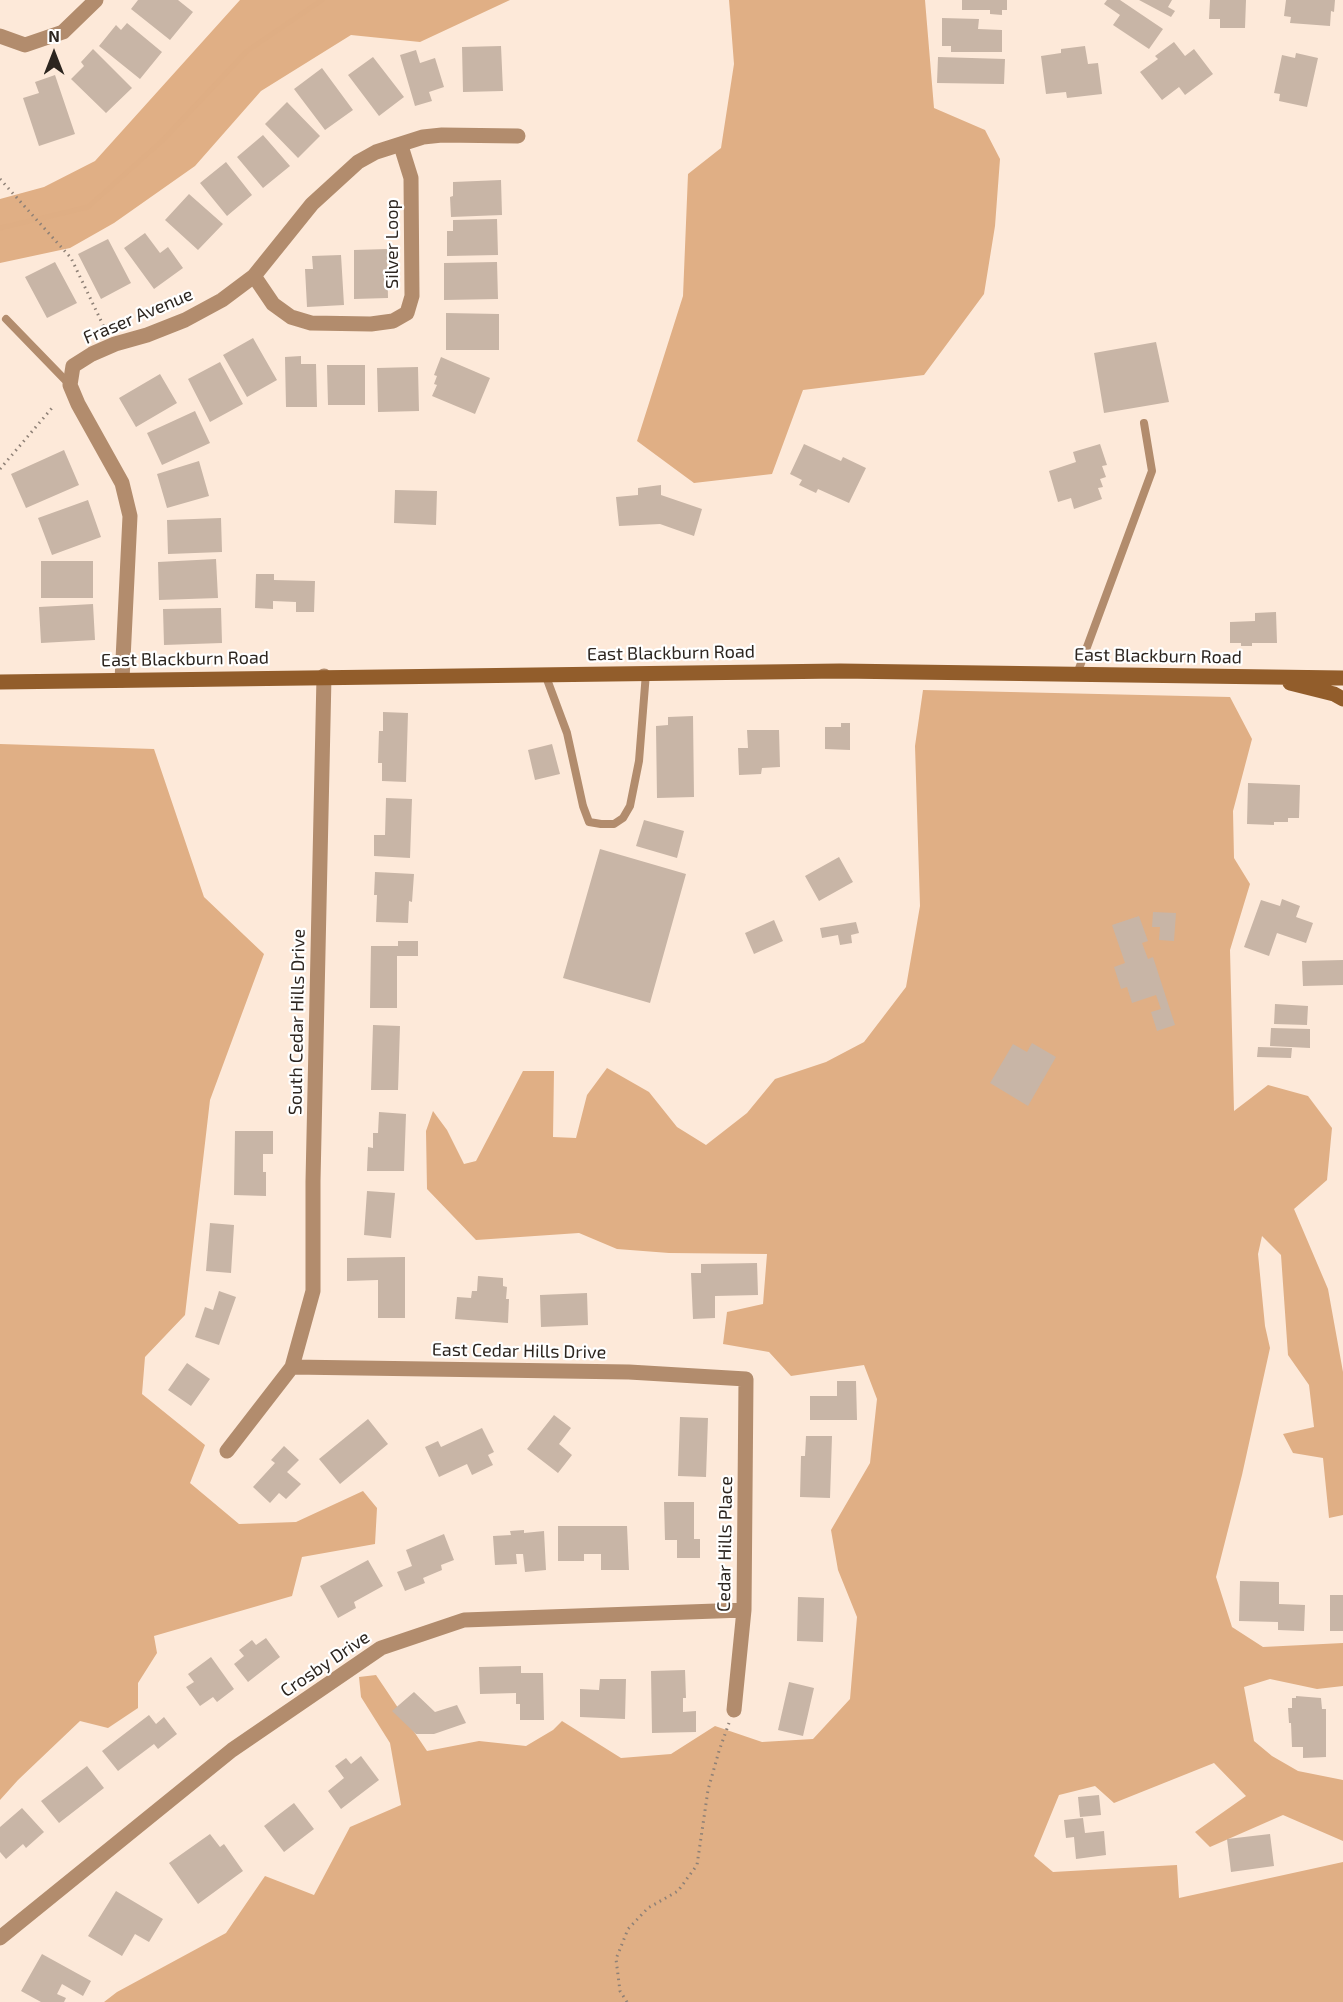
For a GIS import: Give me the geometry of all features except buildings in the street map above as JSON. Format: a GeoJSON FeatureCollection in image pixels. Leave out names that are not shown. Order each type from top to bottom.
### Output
{"type":"FeatureCollection","features":[{"type":"Feature","properties":{"kind":"street"},"geometry":{"type":"LineString","coordinates":[[0,36],[25,45],[63,32],[96,0]]}},
{"type":"Feature","properties":{"kind":"street","name":"Fraser Avenue"},"geometry":{"type":"LineString","coordinates":[[70,385],[74,366],[92,354],[185,320],[222,300],[254,276],[312,204],[358,162],[376,152],[423,137],[518,136]]}},
{"type":"Feature","properties":{"kind":"street","name":"Silver Loop"},"geometry":{"type":"LineString","coordinates":[[254,276],[273,304],[291,317],[311,323],[371,324],[393,321],[407,313],[412,296],[411,178],[400,146]]}},
{"type":"Feature","properties":{"kind":"street"},"geometry":{"type":"LineString","coordinates":[[70,385],[78,404],[122,483],[130,516],[122,680]]}},
{"type":"Feature","properties":{"kind":"street","name":"East Blackburn Road"},"geometry":{"type":"LineString","coordinates":[[0,682],[840,670],[1343,678]]}},
{"type":"Feature","properties":{"kind":"street","name":"South Cedar Hills Drive"},"geometry":{"type":"LineString","coordinates":[[292,1366],[314,1291],[313,1181],[324,676]]}},
{"type":"Feature","properties":{"kind":"street"},"geometry":{"type":"LineString","coordinates":[[1267,677],[1334,694],[1343,699]]}},
{"type":"Feature","properties":{"kind":"street"},"geometry":{"type":"LineString","coordinates":[[227,1451],[292,1366]]}},
{"type":"Feature","properties":{"kind":"street","name":"East Cedar Hills Drive"},"geometry":{"type":"LineString","coordinates":[[292,1366],[629,1372],[746,1379]]}},
{"type":"Feature","properties":{"kind":"street","name":"Cedar Hills Place"},"geometry":{"type":"LineString","coordinates":[[734,1710],[744,1610],[746,1379]]}},
{"type":"Feature","properties":{"kind":"street","name":"Crosby Drive"},"geometry":{"type":"LineString","coordinates":[[0,1938],[232,1750],[381,1648],[464,1620],[744,1610]]}},
{"type":"Feature","properties":{"kind":"lane"},"geometry":{"type":"LineString","coordinates":[[6,319],[70,385]]}},
{"type":"Feature","properties":{"kind":"lane"},"geometry":{"type":"LineString","coordinates":[[1077,674],[1152,471],[1144,423]]}},
{"type":"Feature","properties":{"kind":"lane"},"geometry":{"type":"LineString","coordinates":[[545,674],[567,733],[583,806],[589,822],[614,824],[623,818],[630,806],[639,760],[646,673]]}},
{"type":"Feature","properties":{"kind":"path"},"geometry":{"type":"LineString","coordinates":[[0,179],[71,258],[104,327]]}},
{"type":"Feature","properties":{"kind":"path"},"geometry":{"type":"LineString","coordinates":[[0,469],[52,408]]}},
{"type":"Feature","properties":{"kind":"path"},"geometry":{"type":"LineString","coordinates":[[627,2002],[620,1991],[616,1959],[628,1929],[648,1908],[678,1891],[697,1865],[708,1790],[718,1751],[734,1710]]}},
{"type":"Feature","properties":{"kind":"shaded area"},"geometry":{"type":"Polygon","coordinates":[[[240,0],[510,0],[420,42],[351,35],[261,91],[195,166],[114,223],[70,248],[0,263],[0,199],[44,187],[95,161],[240,0]]]}},
{"type":"Feature","properties":{"kind":"shaded area"},"geometry":{"type":"Polygon","coordinates":[[[729,0],[925,0],[934,108],[985,130],[1000,159],[995,226],[984,294],[924,375],[803,390],[772,474],[694,483],[637,441],[683,296],[688,174],[721,148],[734,64],[729,0]]]}},
{"type":"Feature","properties":{"kind":"shaded area"},"geometry":{"type":"Polygon","coordinates":[[[923,690],[1230,697],[1252,739],[1233,811],[1234,858],[1250,884],[1230,950],[1234,1111],[1268,1085],[1308,1096],[1332,1128],[1327,1180],[1294,1209],[1328,1289],[1343,1372],[1343,1515],[1329,1518],[1323,1458],[1293,1453],[1283,1434],[1314,1427],[1309,1385],[1288,1355],[1281,1255],[1262,1236],[1258,1254],[1265,1326],[1270,1348],[1242,1475],[1216,1577],[1232,1627],[1263,1647],[1343,1643],[1343,1686],[1317,1689],[1270,1679],[1244,1687],[1254,1741],[1272,1756],[1298,1771],[1343,1780],[1343,1841],[1283,1815],[1210,1847],[1195,1832],[1246,1796],[1214,1763],[1114,1803],[1095,1786],[1059,1795],[1034,1856],[1053,1872],[1177,1865],[1179,1898],[1343,1862],[1343,2002],[104,2002],[117,1992],[226,1933],[265,1876],[314,1895],[350,1827],[401,1805],[390,1743],[361,1697],[359,1677],[376,1675],[427,1751],[479,1741],[526,1746],[553,1730],[562,1721],[621,1758],[671,1754],[715,1726],[762,1742],[813,1739],[850,1699],[857,1617],[838,1570],[831,1530],[870,1463],[877,1399],[864,1365],[791,1376],[769,1352],[723,1344],[727,1312],[763,1304],[767,1254],[669,1253],[617,1249],[579,1233],[476,1240],[427,1189],[426,1131],[433,1111],[447,1130],[464,1164],[476,1161],[523,1071],[554,1071],[553,1137],[576,1138],[587,1095],[607,1068],[649,1092],[677,1127],[706,1145],[747,1113],[775,1079],[826,1062],[864,1042],[906,987],[920,906],[915,746],[923,690]]]}},
{"type":"Feature","properties":{"kind":"shaded area"},"geometry":{"type":"Polygon","coordinates":[[[0,744],[154,749],[204,897],[264,954],[210,1100],[185,1315],[145,1357],[142,1394],[205,1445],[190,1483],[239,1524],[296,1522],[363,1491],[377,1508],[375,1544],[302,1557],[292,1596],[154,1636],[157,1653],[138,1683],[138,1708],[108,1728],[80,1721],[0,1800],[0,744]]]}},
{"type":"Feature","properties":{"kind":"waterway"},"geometry":{"type":"LineString","coordinates":[[0,228],[88,207],[163,140],[247,51],[322,0]]}}]}
